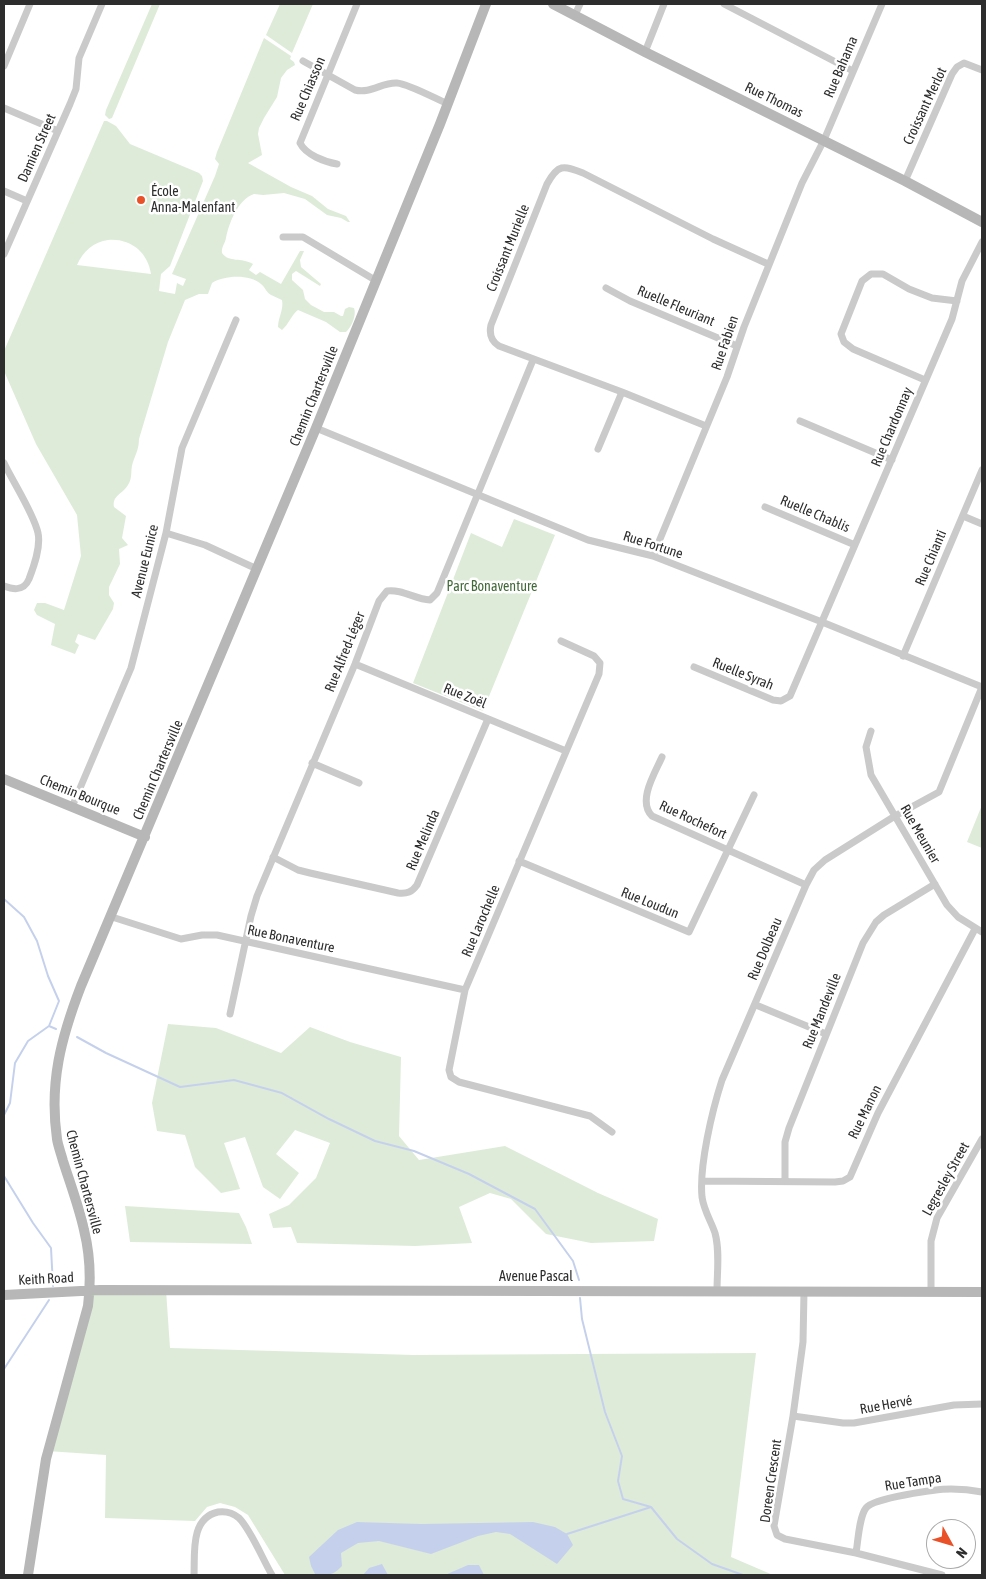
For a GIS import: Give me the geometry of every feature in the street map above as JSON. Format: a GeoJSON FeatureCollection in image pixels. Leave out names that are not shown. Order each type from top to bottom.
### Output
{"type":"FeatureCollection","features":[{"type":"Feature","properties":{"kind":"street"},"geometry":{"type":"LineString","coordinates":[[4,66],[30,4]]}},
{"type":"Feature","properties":{"kind":"street","name":"Damien Street"},"geometry":{"type":"LineString","coordinates":[[4,254],[76,89],[79,58],[102,4]]}},
{"type":"Feature","properties":{"kind":"street","name":"Rue Chiasson"},"geometry":{"type":"LineString","coordinates":[[337,164],[327,162],[303,149],[300,143],[357,4]]}},
{"type":"Feature","properties":{"kind":"street","name":"Chemin Chartersville"},"geometry":{"type":"LineString","coordinates":[[28,1575],[46,1458],[88,1306],[90,1291],[85,1230],[57,1140],[54,1089],[57,1062],[66,1028],[316,428],[448,104],[486,4]]}},
{"type":"Feature","properties":{"kind":"street","name":"Rue Thomas"},"geometry":{"type":"LineString","coordinates":[[553,4],[645,52],[905,181],[982,222]]}},
{"type":"Feature","properties":{"kind":"street"},"geometry":{"type":"LineString","coordinates":[[575,15],[580,4]]}},
{"type":"Feature","properties":{"kind":"street"},"geometry":{"type":"LineString","coordinates":[[645,52],[664,4]]}},
{"type":"Feature","properties":{"kind":"street"},"geometry":{"type":"LineString","coordinates":[[724,4],[853,71]]}},
{"type":"Feature","properties":{"kind":"street","name":"Rue Bahama"},"geometry":{"type":"LineString","coordinates":[[824,140],[882,4]]}},
{"type":"Feature","properties":{"kind":"street"},"geometry":{"type":"LineString","coordinates":[[303,61],[353,89],[362,92],[396,83],[448,104]]}},
{"type":"Feature","properties":{"kind":"street","name":"Croissant Merlot"},"geometry":{"type":"LineString","coordinates":[[905,181],[952,74],[957,67],[964,63],[982,70]]}},
{"type":"Feature","properties":{"kind":"street"},"geometry":{"type":"LineString","coordinates":[[4,108],[58,131]]}},
{"type":"Feature","properties":{"kind":"street","name":"Rue Fabien"},"geometry":{"type":"LineString","coordinates":[[653,556],[727,377],[768,264],[802,183],[824,140]]}},
{"type":"Feature","properties":{"kind":"street","name":"Croissant Murielle"},"geometry":{"type":"LineString","coordinates":[[706,426],[499,346],[491,338],[490,331],[548,184],[560,167],[570,167],[583,173],[713,240],[768,264]]}},
{"type":"Feature","properties":{"kind":"street"},"geometry":{"type":"LineString","coordinates":[[4,191],[27,201]]}},
{"type":"Feature","properties":{"kind":"street"},"geometry":{"type":"LineString","coordinates":[[283,237],[303,237],[376,280]]}},
{"type":"Feature","properties":{"kind":"street","name":"Rue Chardonnay"},"geometry":{"type":"LineString","coordinates":[[822,622],[952,319],[962,281],[982,242]]}},
{"type":"Feature","properties":{"kind":"street"},"geometry":{"type":"LineString","coordinates":[[926,380],[853,350],[844,342],[841,334],[862,281],[871,274],[883,274],[909,289],[932,298],[956,301]]}},
{"type":"Feature","properties":{"kind":"street","name":"Ruelle Fleuriant"},"geometry":{"type":"LineString","coordinates":[[606,288],[630,301],[737,346]]}},
{"type":"Feature","properties":{"kind":"street","name":"Avenue Eunice"},"geometry":{"type":"LineString","coordinates":[[72,807],[131,668],[166,533],[182,448],[236,320]]}},
{"type":"Feature","properties":{"kind":"street","name":"Rue Alfred-Léger"},"geometry":{"type":"LineString","coordinates":[[230,1014],[257,896],[355,664],[379,601],[387,591],[396,590],[419,599],[430,600],[437,593],[533,360]]}},
{"type":"Feature","properties":{"kind":"street"},"geometry":{"type":"LineString","coordinates":[[598,449],[622,392]]}},
{"type":"Feature","properties":{"kind":"street"},"geometry":{"type":"LineString","coordinates":[[800,421],[892,460]]}},
{"type":"Feature","properties":{"kind":"street","name":"Rue Fortune"},"geometry":{"type":"LineString","coordinates":[[316,428],[588,540],[653,556],[982,687]]}},
{"type":"Feature","properties":{"kind":"street"},"geometry":{"type":"LineString","coordinates":[[4,463],[38,534],[38,545],[33,569],[26,585],[21,589],[11,589],[4,586]]}},
{"type":"Feature","properties":{"kind":"street","name":"Rue Chianti"},"geometry":{"type":"LineString","coordinates":[[903,656],[982,470]]}},
{"type":"Feature","properties":{"kind":"street","name":"Ruelle Chablis"},"geometry":{"type":"LineString","coordinates":[[765,507],[855,545]]}},
{"type":"Feature","properties":{"kind":"street"},"geometry":{"type":"LineString","coordinates":[[963,516],[982,524]]}},
{"type":"Feature","properties":{"kind":"street"},"geometry":{"type":"LineString","coordinates":[[166,533],[205,545],[257,569]]}},
{"type":"Feature","properties":{"kind":"street","name":"Ruelle Syrah"},"geometry":{"type":"LineString","coordinates":[[694,667],[773,700],[784,700],[792,692],[822,622]]}},
{"type":"Feature","properties":{"kind":"street","name":"Rue Larochelle"},"geometry":{"type":"LineString","coordinates":[[561,641],[594,656],[600,663],[599,674],[466,990],[450,1067],[451,1077],[465,1084],[590,1116],[612,1132]]}},
{"type":"Feature","properties":{"kind":"street","name":"Rue Zoël"},"geometry":{"type":"LineString","coordinates":[[355,664],[566,752]]}},
{"type":"Feature","properties":{"kind":"street","name":"Rue Dolbeau"},"geometry":{"type":"LineString","coordinates":[[717,1291],[715,1235],[705,1211],[702,1198],[702,1181],[718,1092],[806,884],[814,870],[825,860],[895,816],[939,792],[982,687]]}},
{"type":"Feature","properties":{"kind":"street","name":"Rue Melinda"},"geometry":{"type":"LineString","coordinates":[[273,857],[310,874],[398,893],[411,891],[418,885],[488,719]]}},
{"type":"Feature","properties":{"kind":"street","name":"Rue Meunier"},"geometry":{"type":"LineString","coordinates":[[871,731],[866,747],[871,775],[948,905],[958,917],[979,930]]}},
{"type":"Feature","properties":{"kind":"street","name":"Rue Rochefort"},"geometry":{"type":"LineString","coordinates":[[662,756],[645,797],[648,812],[656,818],[806,884]]}},
{"type":"Feature","properties":{"kind":"street"},"geometry":{"type":"LineString","coordinates":[[312,763],[359,783]]}},
{"type":"Feature","properties":{"kind":"street","name":"Chemin Bourque"},"geometry":{"type":"LineString","coordinates":[[4,779],[145,837]]}},
{"type":"Feature","properties":{"kind":"street","name":"Rue Rochefort"},"geometry":{"type":"LineString","coordinates":[[728,850],[754,795]]}},
{"type":"Feature","properties":{"kind":"street","name":"Rue Loudun"},"geometry":{"type":"LineString","coordinates":[[519,861],[689,932],[728,850]]}},
{"type":"Feature","properties":{"kind":"street","name":"Rue Mandeville"},"geometry":{"type":"LineString","coordinates":[[785,1181],[785,1142],[789,1128],[862,943],[876,922],[884,915],[935,884]]}},
{"type":"Feature","properties":{"kind":"street","name":"Rue Bonaventure"},"geometry":{"type":"LineString","coordinates":[[112,916],[181,939],[202,935],[217,935],[466,990]]}},
{"type":"Feature","properties":{"kind":"street","name":"Rue Manon"},"geometry":{"type":"LineString","coordinates":[[702,1181],[835,1182],[843,1181],[850,1177],[878,1113],[979,930]]}},
{"type":"Feature","properties":{"kind":"street"},"geometry":{"type":"LineString","coordinates":[[756,1004],[826,1034]]}},
{"type":"Feature","properties":{"kind":"street","name":"Legresley Street"},"geometry":{"type":"LineString","coordinates":[[931,1292],[931,1242],[937,1218],[982,1139]]}},
{"type":"Feature","properties":{"kind":"street","name":"Avenue Pascal"},"geometry":{"type":"LineString","coordinates":[[90,1291],[982,1292]]}},
{"type":"Feature","properties":{"kind":"street","name":"Keith Road"},"geometry":{"type":"LineString","coordinates":[[4,1295],[90,1291]]}},
{"type":"Feature","properties":{"kind":"street","name":"Doreen Crescent"},"geometry":{"type":"LineString","coordinates":[[804,1292],[802,1342],[793,1416],[774,1526],[777,1535],[785,1539],[856,1553],[942,1575]]}},
{"type":"Feature","properties":{"kind":"street","name":"Rue Hervé"},"geometry":{"type":"LineString","coordinates":[[793,1416],[854,1423],[954,1405],[982,1404]]}},
{"type":"Feature","properties":{"kind":"street","name":"Rue Tampa"},"geometry":{"type":"LineString","coordinates":[[856,1553],[862,1517],[866,1508],[875,1501],[927,1491],[952,1489],[982,1492]]}},
{"type":"Feature","properties":{"kind":"street"},"geometry":{"type":"LineString","coordinates":[[194,1575],[196,1538],[199,1526],[208,1516],[223,1512],[232,1514],[243,1523],[272,1575]]}},
{"type":"Feature","properties":{"kind":"green space"},"geometry":{"type":"Polygon","coordinates":[[[152,4],[160,4],[112,118],[109,119],[105,115],[106,110],[152,4]]]}},
{"type":"Feature","properties":{"kind":"green space"},"geometry":{"type":"Polygon","coordinates":[[[280,4],[313,4],[292,53],[266,35],[280,4]]]}},
{"type":"Feature","properties":{"kind":"green space"},"geometry":{"type":"Polygon","coordinates":[[[264,38],[291,56],[290,59],[295,65],[287,70],[281,78],[277,97],[259,128],[258,134],[262,155],[248,163],[291,187],[312,196],[328,209],[346,216],[350,222],[327,215],[305,199],[284,193],[254,194],[243,201],[235,212],[222,253],[228,258],[253,264],[249,270],[256,275],[260,272],[281,284],[300,251],[304,251],[300,260],[301,267],[321,284],[320,286],[296,271],[292,274],[292,280],[303,290],[305,299],[311,305],[324,312],[334,312],[341,316],[343,316],[345,309],[349,307],[354,308],[354,318],[346,332],[340,332],[326,322],[298,310],[282,330],[278,327],[282,300],[269,294],[256,281],[244,277],[230,277],[217,280],[212,283],[208,294],[199,294],[185,300],[168,342],[139,439],[132,465],[130,482],[116,497],[114,503],[114,507],[126,516],[122,538],[128,545],[119,549],[120,564],[109,587],[109,595],[114,603],[113,609],[95,640],[78,634],[75,642],[79,645],[75,654],[51,645],[55,624],[37,615],[34,610],[37,603],[45,603],[64,610],[81,556],[77,515],[36,444],[4,371],[4,351],[104,121],[116,126],[130,144],[199,173],[202,176],[203,181],[170,266],[161,274],[159,291],[175,294],[177,283],[183,286],[186,279],[172,274],[215,176],[219,164],[215,159],[264,38]],[[103,241],[94,245],[82,255],[77,265],[151,274],[146,259],[137,248],[124,241],[103,241]]]}},
{"type":"Feature","properties":{"kind":"green space","name":"Parc Bonaventure"},"geometry":{"type":"Polygon","coordinates":[[[514,519],[555,535],[483,711],[413,683],[471,533],[502,547],[514,519]]]}},
{"type":"Feature","properties":{"kind":"green space"},"geometry":{"type":"Polygon","coordinates":[[[982,805],[982,848],[967,842],[982,805]]]}},
{"type":"Feature","properties":{"kind":"green space"},"geometry":{"type":"Polygon","coordinates":[[[168,1024],[216,1028],[281,1053],[310,1027],[350,1042],[401,1057],[399,1136],[419,1160],[505,1146],[598,1193],[658,1219],[654,1241],[591,1243],[546,1234],[511,1199],[490,1193],[459,1207],[472,1243],[415,1246],[297,1243],[291,1227],[273,1228],[269,1214],[289,1205],[316,1178],[330,1143],[295,1130],[276,1154],[299,1173],[280,1199],[263,1187],[245,1137],[224,1143],[240,1189],[221,1193],[195,1167],[185,1135],[157,1131],[152,1103],[168,1024]]]}},
{"type":"Feature","properties":{"kind":"green space"},"geometry":{"type":"Polygon","coordinates":[[[125,1206],[239,1213],[252,1244],[130,1242],[125,1206]]]}},
{"type":"Feature","properties":{"kind":"green space"},"geometry":{"type":"Polygon","coordinates":[[[166,1290],[170,1348],[414,1355],[756,1353],[731,1557],[773,1575],[285,1575],[248,1515],[235,1507],[220,1503],[207,1507],[195,1521],[105,1518],[106,1455],[47,1451],[90,1291],[166,1290]]]}},
{"type":"Feature","properties":{"kind":"water"},"geometry":{"type":"Polygon","coordinates":[[[357,1522],[421,1524],[533,1522],[555,1527],[567,1534],[573,1545],[557,1564],[510,1534],[496,1532],[478,1536],[431,1554],[379,1541],[358,1543],[341,1553],[342,1566],[336,1572],[327,1575],[315,1574],[309,1557],[338,1530],[357,1522]]]}},
{"type":"Feature","properties":{"kind":"water"},"geometry":{"type":"Polygon","coordinates":[[[382,1564],[388,1575],[363,1575],[369,1568],[382,1564]]]}},
{"type":"Feature","properties":{"kind":"water"},"geometry":{"type":"Polygon","coordinates":[[[468,1565],[479,1565],[484,1575],[445,1575],[468,1565]]]}},
{"type":"Feature","properties":{"kind":"waterway"},"geometry":{"type":"LineString","coordinates":[[4,899],[24,917],[37,941],[48,976],[59,1001],[49,1026],[28,1041],[15,1063],[10,1103],[4,1115]]}},
{"type":"Feature","properties":{"kind":"waterway"},"geometry":{"type":"LineString","coordinates":[[49,1026],[56,1029]]}},
{"type":"Feature","properties":{"kind":"waterway"},"geometry":{"type":"LineString","coordinates":[[77,1037],[106,1053],[180,1087],[234,1080],[282,1093],[329,1119],[375,1141],[414,1151],[469,1174],[535,1209],[573,1261],[579,1280]]}},
{"type":"Feature","properties":{"kind":"waterway"},"geometry":{"type":"LineString","coordinates":[[4,1176],[51,1248],[53,1286]]}},
{"type":"Feature","properties":{"kind":"waterway"},"geometry":{"type":"LineString","coordinates":[[580,1298],[582,1319],[605,1412],[622,1456],[618,1481],[623,1499],[651,1507],[677,1539],[712,1564],[743,1575]]}},
{"type":"Feature","properties":{"kind":"waterway"},"geometry":{"type":"LineString","coordinates":[[4,1369],[49,1300]]}},
{"type":"Feature","properties":{"kind":"waterway"},"geometry":{"type":"LineString","coordinates":[[567,1534],[651,1507]]}},
{"type":"Feature","properties":{"kind":"place","name":"École Anna-Malenfant"},"geometry":{"type":"Point","coordinates":[141,200]}}]}
